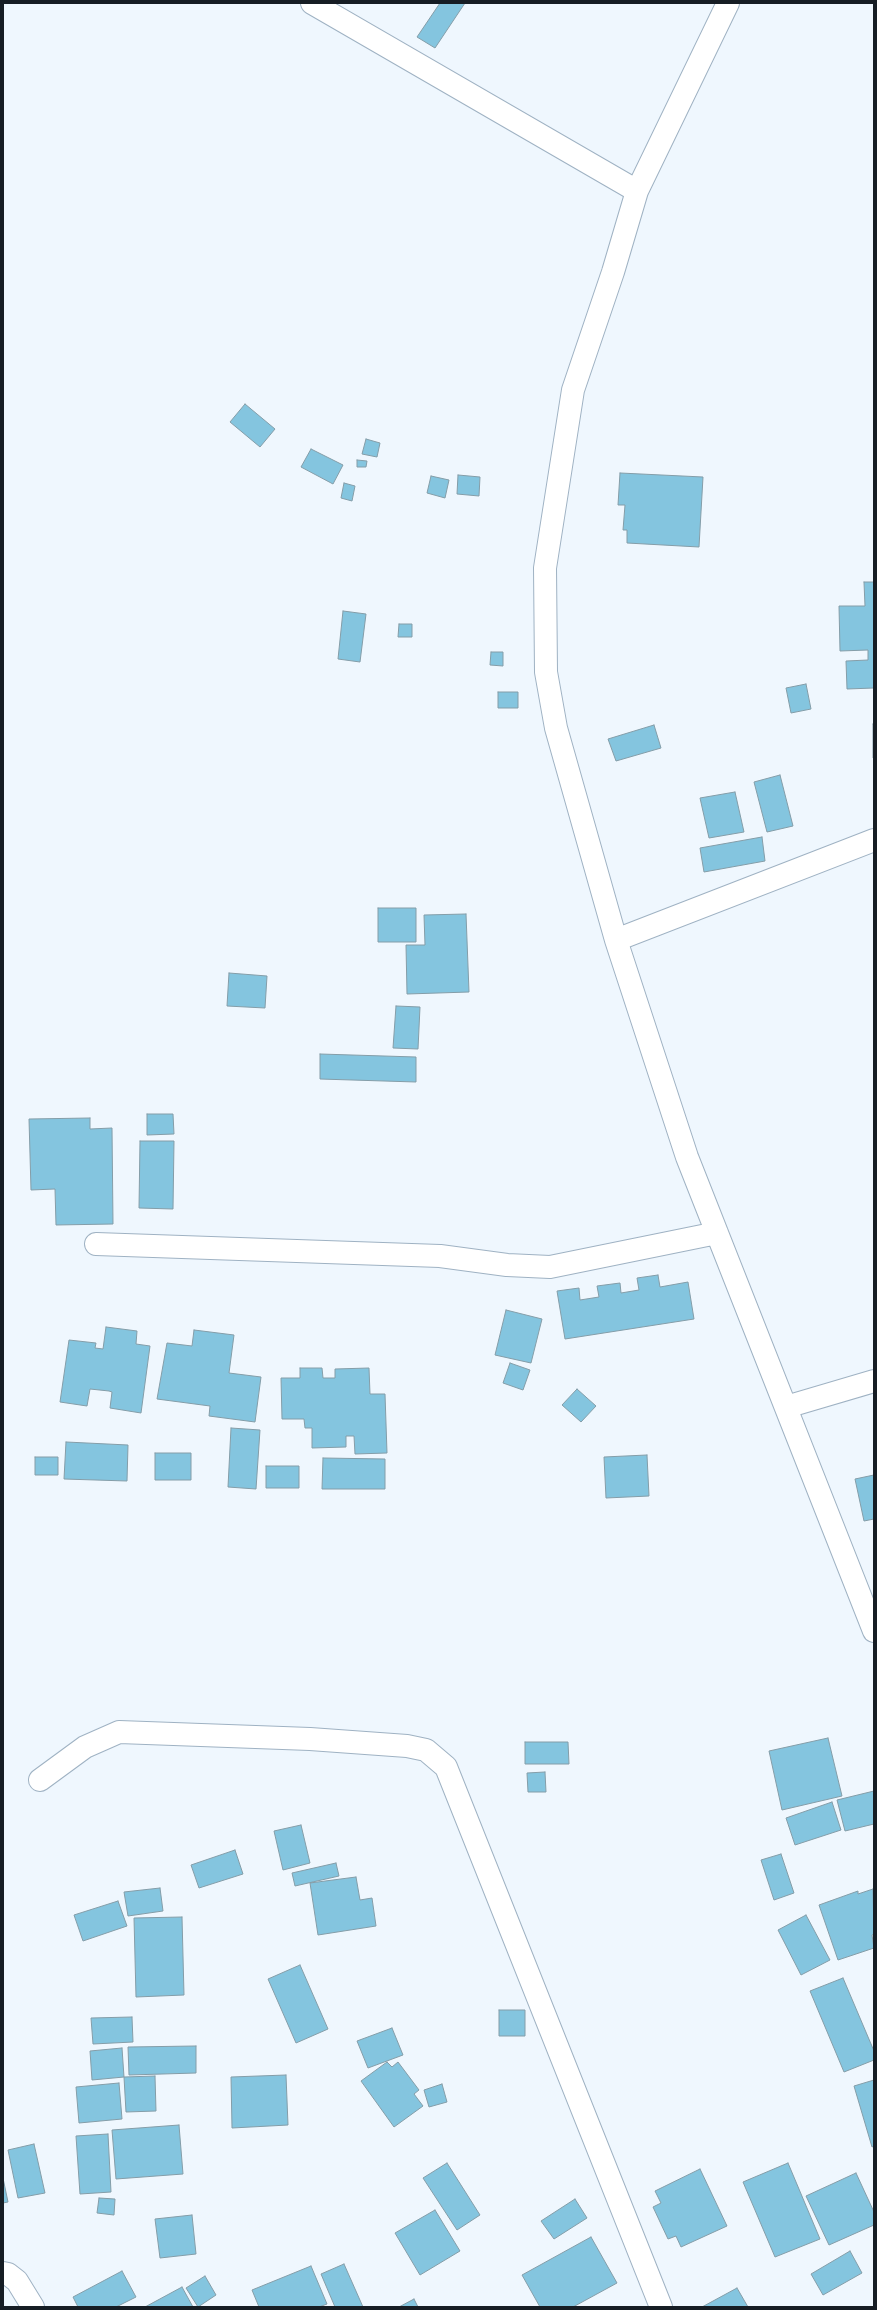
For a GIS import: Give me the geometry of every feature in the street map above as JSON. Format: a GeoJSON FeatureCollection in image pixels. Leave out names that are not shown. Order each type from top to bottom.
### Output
{"type":"FeatureCollection","features":[{"type":"Feature","properties":{"kind":"street"},"geometry":{"type":"LineString","coordinates":[[312,3],[638,191]]}},
{"type":"Feature","properties":{"kind":"street"},"geometry":{"type":"LineString","coordinates":[[728,3],[638,191],[613,272],[573,390],[545,568],[546,672],[556,728],[616,940],[687,1157],[874,1631]]}},
{"type":"Feature","properties":{"kind":"street"},"geometry":{"type":"LineString","coordinates":[[616,940],[874,840]]}},
{"type":"Feature","properties":{"kind":"street"},"geometry":{"type":"LineString","coordinates":[[96,1244],[432,1256],[507,1265],[550,1267],[717,1233]]}},
{"type":"Feature","properties":{"kind":"street"},"geometry":{"type":"LineString","coordinates":[[786,1407],[874,1381]]}},
{"type":"Feature","properties":{"kind":"street"},"geometry":{"type":"LineString","coordinates":[[40,1780],[85,1747],[119,1732],[310,1739],[407,1746],[426,1750],[436,1758],[446,1767],[661,2307]]}},
{"type":"Feature","properties":{"kind":"street"},"geometry":{"type":"LineString","coordinates":[[3,2273],[8,2274],[17,2282],[33,2307]]}},
{"type":"Feature","properties":{"kind":"building"},"geometry":{"type":"Polygon","coordinates":[[[440,3],[465,3],[435,48],[417,37],[440,3]]]}},
{"type":"Feature","properties":{"kind":"building"},"geometry":{"type":"Polygon","coordinates":[[[245,404],[275,429],[260,447],[230,422],[245,404]]]}},
{"type":"Feature","properties":{"kind":"building"},"geometry":{"type":"Polygon","coordinates":[[[366,439],[380,443],[377,457],[362,454],[366,439]]]}},
{"type":"Feature","properties":{"kind":"building"},"geometry":{"type":"Polygon","coordinates":[[[311,449],[343,465],[333,484],[301,467],[311,449]]]}},
{"type":"Feature","properties":{"kind":"building"},"geometry":{"type":"Polygon","coordinates":[[[357,460],[367,461],[366,467],[357,467],[357,460]]]}},
{"type":"Feature","properties":{"kind":"building"},"geometry":{"type":"Polygon","coordinates":[[[620,473],[703,477],[699,547],[627,543],[627,530],[623,530],[625,505],[618,505],[620,473]]]}},
{"type":"Feature","properties":{"kind":"building"},"geometry":{"type":"Polygon","coordinates":[[[458,475],[480,477],[479,496],[457,494],[458,475]]]}},
{"type":"Feature","properties":{"kind":"building"},"geometry":{"type":"Polygon","coordinates":[[[431,476],[449,480],[445,498],[427,493],[431,476]]]}},
{"type":"Feature","properties":{"kind":"building"},"geometry":{"type":"Polygon","coordinates":[[[344,483],[355,486],[352,501],[341,498],[344,483]]]}},
{"type":"Feature","properties":{"kind":"building"},"geometry":{"type":"Polygon","coordinates":[[[864,582],[874,582],[874,688],[847,689],[846,661],[868,660],[868,650],[840,651],[839,606],[865,606],[864,582]]]}},
{"type":"Feature","properties":{"kind":"building"},"geometry":{"type":"Polygon","coordinates":[[[343,611],[366,614],[360,662],[338,659],[343,611]]]}},
{"type":"Feature","properties":{"kind":"building"},"geometry":{"type":"Polygon","coordinates":[[[399,624],[412,624],[412,637],[398,637],[399,624]]]}},
{"type":"Feature","properties":{"kind":"building"},"geometry":{"type":"Polygon","coordinates":[[[491,652],[503,652],[503,666],[490,665],[491,652]]]}},
{"type":"Feature","properties":{"kind":"building"},"geometry":{"type":"Polygon","coordinates":[[[806,684],[811,709],[791,713],[786,688],[806,684]]]}},
{"type":"Feature","properties":{"kind":"building"},"geometry":{"type":"Polygon","coordinates":[[[498,692],[518,692],[518,708],[498,708],[498,692]]]}},
{"type":"Feature","properties":{"kind":"building"},"geometry":{"type":"Polygon","coordinates":[[[874,724],[874,758],[873,758],[874,724]]]}},
{"type":"Feature","properties":{"kind":"building"},"geometry":{"type":"Polygon","coordinates":[[[654,725],[661,748],[616,761],[608,739],[654,725]]]}},
{"type":"Feature","properties":{"kind":"building"},"geometry":{"type":"Polygon","coordinates":[[[780,775],[793,826],[767,832],[754,782],[780,775]]]}},
{"type":"Feature","properties":{"kind":"building"},"geometry":{"type":"Polygon","coordinates":[[[735,792],[744,832],[709,838],[700,798],[735,792]]]}},
{"type":"Feature","properties":{"kind":"building"},"geometry":{"type":"Polygon","coordinates":[[[762,837],[765,861],[704,872],[700,848],[762,837]]]}},
{"type":"Feature","properties":{"kind":"building"},"geometry":{"type":"Polygon","coordinates":[[[378,908],[416,908],[416,942],[378,942],[378,908]]]}},
{"type":"Feature","properties":{"kind":"building"},"geometry":{"type":"Polygon","coordinates":[[[466,914],[469,992],[407,994],[406,945],[425,945],[424,915],[466,914]]]}},
{"type":"Feature","properties":{"kind":"building"},"geometry":{"type":"Polygon","coordinates":[[[229,973],[267,976],[265,1008],[227,1006],[229,973]]]}},
{"type":"Feature","properties":{"kind":"building"},"geometry":{"type":"Polygon","coordinates":[[[396,1006],[420,1007],[418,1049],[393,1048],[396,1006]]]}},
{"type":"Feature","properties":{"kind":"building"},"geometry":{"type":"Polygon","coordinates":[[[320,1054],[416,1057],[416,1082],[320,1079],[320,1054]]]}},
{"type":"Feature","properties":{"kind":"building"},"geometry":{"type":"Polygon","coordinates":[[[147,1114],[173,1114],[174,1134],[147,1135],[147,1114]]]}},
{"type":"Feature","properties":{"kind":"building"},"geometry":{"type":"Polygon","coordinates":[[[90,1118],[90,1129],[112,1128],[113,1224],[56,1225],[55,1189],[31,1190],[29,1119],[90,1118]]]}},
{"type":"Feature","properties":{"kind":"building"},"geometry":{"type":"Polygon","coordinates":[[[140,1141],[174,1141],[173,1209],[139,1208],[140,1141]]]}},
{"type":"Feature","properties":{"kind":"building"},"geometry":{"type":"Polygon","coordinates":[[[658,1275],[660,1287],[688,1282],[694,1319],[565,1339],[557,1291],[579,1288],[580,1300],[599,1297],[597,1286],[620,1283],[621,1293],[639,1290],[637,1278],[658,1275]]]}},
{"type":"Feature","properties":{"kind":"building"},"geometry":{"type":"Polygon","coordinates":[[[506,1310],[542,1319],[531,1363],[495,1355],[506,1310]]]}},
{"type":"Feature","properties":{"kind":"building"},"geometry":{"type":"Polygon","coordinates":[[[106,1327],[137,1331],[136,1344],[150,1346],[141,1413],[110,1408],[112,1392],[109,1391],[90,1389],[87,1406],[60,1402],[69,1340],[96,1343],[95,1348],[103,1349],[106,1327]]]}},
{"type":"Feature","properties":{"kind":"building"},"geometry":{"type":"Polygon","coordinates":[[[194,1330],[234,1335],[229,1373],[261,1377],[255,1422],[209,1416],[210,1406],[157,1399],[167,1343],[192,1346],[194,1330]]]}},
{"type":"Feature","properties":{"kind":"building"},"geometry":{"type":"Polygon","coordinates":[[[510,1363],[530,1370],[523,1390],[503,1383],[510,1363]]]}},
{"type":"Feature","properties":{"kind":"building"},"geometry":{"type":"Polygon","coordinates":[[[300,1368],[322,1368],[323,1378],[335,1378],[335,1369],[369,1368],[370,1394],[385,1394],[387,1453],[355,1454],[354,1436],[346,1436],[346,1447],[312,1448],[312,1428],[305,1428],[304,1419],[282,1419],[281,1378],[300,1378],[300,1368]]]}},
{"type":"Feature","properties":{"kind":"building"},"geometry":{"type":"Polygon","coordinates":[[[577,1389],[596,1406],[581,1422],[562,1405],[577,1389]]]}},
{"type":"Feature","properties":{"kind":"building"},"geometry":{"type":"Polygon","coordinates":[[[231,1428],[260,1430],[256,1489],[228,1487],[231,1428]]]}},
{"type":"Feature","properties":{"kind":"building"},"geometry":{"type":"Polygon","coordinates":[[[66,1442],[128,1445],[127,1481],[64,1479],[66,1442]]]}},
{"type":"Feature","properties":{"kind":"building"},"geometry":{"type":"Polygon","coordinates":[[[155,1453],[191,1453],[191,1480],[155,1480],[155,1453]]]}},
{"type":"Feature","properties":{"kind":"building"},"geometry":{"type":"Polygon","coordinates":[[[647,1455],[649,1496],[606,1498],[604,1457],[647,1455]]]}},
{"type":"Feature","properties":{"kind":"building"},"geometry":{"type":"Polygon","coordinates":[[[35,1457],[58,1457],[58,1475],[35,1475],[35,1457]]]}},
{"type":"Feature","properties":{"kind":"building"},"geometry":{"type":"Polygon","coordinates":[[[323,1458],[385,1459],[385,1489],[322,1489],[323,1458]]]}},
{"type":"Feature","properties":{"kind":"building"},"geometry":{"type":"Polygon","coordinates":[[[266,1466],[299,1466],[299,1488],[266,1488],[266,1466]]]}},
{"type":"Feature","properties":{"kind":"building"},"geometry":{"type":"Polygon","coordinates":[[[874,1475],[874,1519],[864,1521],[855,1479],[874,1475]]]}},
{"type":"Feature","properties":{"kind":"building"},"geometry":{"type":"Polygon","coordinates":[[[828,1738],[842,1796],[782,1810],[769,1751],[828,1738]]]}},
{"type":"Feature","properties":{"kind":"building"},"geometry":{"type":"Polygon","coordinates":[[[525,1742],[568,1742],[569,1764],[525,1764],[525,1742]]]}},
{"type":"Feature","properties":{"kind":"building"},"geometry":{"type":"Polygon","coordinates":[[[545,1772],[546,1792],[528,1792],[527,1773],[545,1772]]]}},
{"type":"Feature","properties":{"kind":"building"},"geometry":{"type":"Polygon","coordinates":[[[874,1791],[874,1824],[845,1831],[837,1800],[874,1791]]]}},
{"type":"Feature","properties":{"kind":"building"},"geometry":{"type":"Polygon","coordinates":[[[832,1802],[841,1830],[795,1845],[786,1818],[832,1802]]]}},
{"type":"Feature","properties":{"kind":"building"},"geometry":{"type":"Polygon","coordinates":[[[301,1825],[310,1863],[283,1870],[274,1831],[301,1825]]]}},
{"type":"Feature","properties":{"kind":"building"},"geometry":{"type":"Polygon","coordinates":[[[235,1850],[243,1874],[199,1888],[191,1865],[235,1850]]]}},
{"type":"Feature","properties":{"kind":"building"},"geometry":{"type":"Polygon","coordinates":[[[781,1854],[794,1893],[774,1900],[761,1860],[781,1854]]]}},
{"type":"Feature","properties":{"kind":"building"},"geometry":{"type":"Polygon","coordinates":[[[336,1863],[339,1876],[295,1886],[292,1873],[336,1863]]]}},
{"type":"Feature","properties":{"kind":"building"},"geometry":{"type":"Polygon","coordinates":[[[356,1877],[360,1900],[372,1898],[376,1926],[318,1935],[310,1883],[356,1877]]]}},
{"type":"Feature","properties":{"kind":"building"},"geometry":{"type":"Polygon","coordinates":[[[160,1888],[163,1911],[128,1916],[124,1892],[160,1888]]]}},
{"type":"Feature","properties":{"kind":"building"},"geometry":{"type":"Polygon","coordinates":[[[873,1889],[874,1934],[872,1935],[874,1948],[838,1960],[819,1905],[858,1891],[858,1894],[873,1889]]]}},
{"type":"Feature","properties":{"kind":"building"},"geometry":{"type":"Polygon","coordinates":[[[118,1901],[127,1926],[83,1941],[74,1915],[118,1901]]]}},
{"type":"Feature","properties":{"kind":"building"},"geometry":{"type":"Polygon","coordinates":[[[806,1915],[830,1960],[801,1975],[778,1930],[806,1915]]]}},
{"type":"Feature","properties":{"kind":"building"},"geometry":{"type":"Polygon","coordinates":[[[182,1917],[184,1995],[136,1997],[134,1918],[182,1917]]]}},
{"type":"Feature","properties":{"kind":"building"},"geometry":{"type":"Polygon","coordinates":[[[300,1965],[328,2029],[296,2043],[268,1979],[300,1965]]]}},
{"type":"Feature","properties":{"kind":"building"},"geometry":{"type":"Polygon","coordinates":[[[843,1978],[874,2051],[874,2060],[844,2072],[810,1991],[843,1978]]]}},
{"type":"Feature","properties":{"kind":"building"},"geometry":{"type":"Polygon","coordinates":[[[499,2010],[525,2010],[525,2036],[499,2036],[499,2010]]]}},
{"type":"Feature","properties":{"kind":"building"},"geometry":{"type":"Polygon","coordinates":[[[132,2017],[133,2042],[93,2044],[91,2018],[132,2017]]]}},
{"type":"Feature","properties":{"kind":"building"},"geometry":{"type":"Polygon","coordinates":[[[392,2028],[403,2055],[368,2068],[357,2041],[392,2028]]]}},
{"type":"Feature","properties":{"kind":"building"},"geometry":{"type":"Polygon","coordinates":[[[196,2046],[196,2073],[129,2075],[128,2047],[196,2046]]]}},
{"type":"Feature","properties":{"kind":"building"},"geometry":{"type":"Polygon","coordinates":[[[122,2048],[124,2077],[92,2080],[90,2051],[122,2048]]]}},
{"type":"Feature","properties":{"kind":"building"},"geometry":{"type":"Polygon","coordinates":[[[387,2062],[392,2067],[398,2062],[419,2090],[414,2094],[423,2106],[394,2127],[361,2081],[387,2062]]]}},
{"type":"Feature","properties":{"kind":"building"},"geometry":{"type":"Polygon","coordinates":[[[286,2075],[288,2125],[232,2128],[231,2077],[286,2075]]]}},
{"type":"Feature","properties":{"kind":"building"},"geometry":{"type":"Polygon","coordinates":[[[155,2076],[156,2111],[126,2112],[124,2077],[155,2076]]]}},
{"type":"Feature","properties":{"kind":"building"},"geometry":{"type":"Polygon","coordinates":[[[874,2080],[874,2146],[872,2147],[854,2086],[874,2080]]]}},
{"type":"Feature","properties":{"kind":"building"},"geometry":{"type":"Polygon","coordinates":[[[119,2083],[122,2119],[79,2123],[76,2087],[119,2083]]]}},
{"type":"Feature","properties":{"kind":"building"},"geometry":{"type":"Polygon","coordinates":[[[442,2084],[447,2102],[429,2107],[424,2090],[442,2084]]]}},
{"type":"Feature","properties":{"kind":"building"},"geometry":{"type":"Polygon","coordinates":[[[179,2125],[183,2174],[116,2179],[112,2130],[179,2125]]]}},
{"type":"Feature","properties":{"kind":"building"},"geometry":{"type":"Polygon","coordinates":[[[108,2134],[111,2192],[80,2194],[76,2136],[108,2134]]]}},
{"type":"Feature","properties":{"kind":"building"},"geometry":{"type":"Polygon","coordinates":[[[34,2144],[45,2193],[18,2198],[8,2150],[34,2144]]]}},
{"type":"Feature","properties":{"kind":"building"},"geometry":{"type":"Polygon","coordinates":[[[447,2163],[480,2215],[457,2230],[423,2178],[447,2163]]]}},
{"type":"Feature","properties":{"kind":"building"},"geometry":{"type":"Polygon","coordinates":[[[788,2163],[820,2239],[775,2257],[743,2182],[788,2163]]]}},
{"type":"Feature","properties":{"kind":"building"},"geometry":{"type":"Polygon","coordinates":[[[700,2169],[727,2226],[681,2247],[676,2236],[668,2239],[653,2207],[661,2203],[655,2191],[700,2169]]]}},
{"type":"Feature","properties":{"kind":"building"},"geometry":{"type":"Polygon","coordinates":[[[856,2173],[874,2212],[874,2225],[829,2245],[806,2196],[856,2173]]]}},
{"type":"Feature","properties":{"kind":"building"},"geometry":{"type":"Polygon","coordinates":[[[3,2178],[8,2202],[3,2203],[3,2178]]]}},
{"type":"Feature","properties":{"kind":"building"},"geometry":{"type":"Polygon","coordinates":[[[99,2198],[115,2199],[114,2215],[97,2213],[99,2198]]]}},
{"type":"Feature","properties":{"kind":"building"},"geometry":{"type":"Polygon","coordinates":[[[575,2199],[587,2218],[554,2239],[541,2221],[575,2199]]]}},
{"type":"Feature","properties":{"kind":"building"},"geometry":{"type":"Polygon","coordinates":[[[435,2210],[460,2251],[420,2275],[395,2233],[435,2210]]]}},
{"type":"Feature","properties":{"kind":"building"},"geometry":{"type":"Polygon","coordinates":[[[192,2215],[196,2254],[160,2258],[155,2219],[192,2215]]]}},
{"type":"Feature","properties":{"kind":"building"},"geometry":{"type":"Polygon","coordinates":[[[591,2237],[617,2283],[573,2307],[540,2307],[522,2275],[591,2237]]]}},
{"type":"Feature","properties":{"kind":"building"},"geometry":{"type":"Polygon","coordinates":[[[850,2251],[862,2273],[823,2295],[811,2274],[850,2251]]]}},
{"type":"Feature","properties":{"kind":"building"},"geometry":{"type":"Polygon","coordinates":[[[344,2264],[363,2307],[335,2307],[321,2274],[344,2264]]]}},
{"type":"Feature","properties":{"kind":"building"},"geometry":{"type":"Polygon","coordinates":[[[311,2266],[327,2304],[319,2307],[259,2307],[252,2290],[311,2266]]]}},
{"type":"Feature","properties":{"kind":"building"},"geometry":{"type":"Polygon","coordinates":[[[122,2271],[136,2297],[116,2307],[78,2307],[73,2297],[122,2271]]]}},
{"type":"Feature","properties":{"kind":"building"},"geometry":{"type":"Polygon","coordinates":[[[205,2276],[216,2295],[198,2307],[186,2288],[205,2276]]]}},
{"type":"Feature","properties":{"kind":"building"},"geometry":{"type":"Polygon","coordinates":[[[182,2287],[193,2307],[145,2307],[182,2287]]]}},
{"type":"Feature","properties":{"kind":"building"},"geometry":{"type":"Polygon","coordinates":[[[737,2288],[748,2307],[702,2307],[737,2288]]]}},
{"type":"Feature","properties":{"kind":"building"},"geometry":{"type":"Polygon","coordinates":[[[414,2299],[418,2307],[399,2307],[414,2299]]]}}]}
